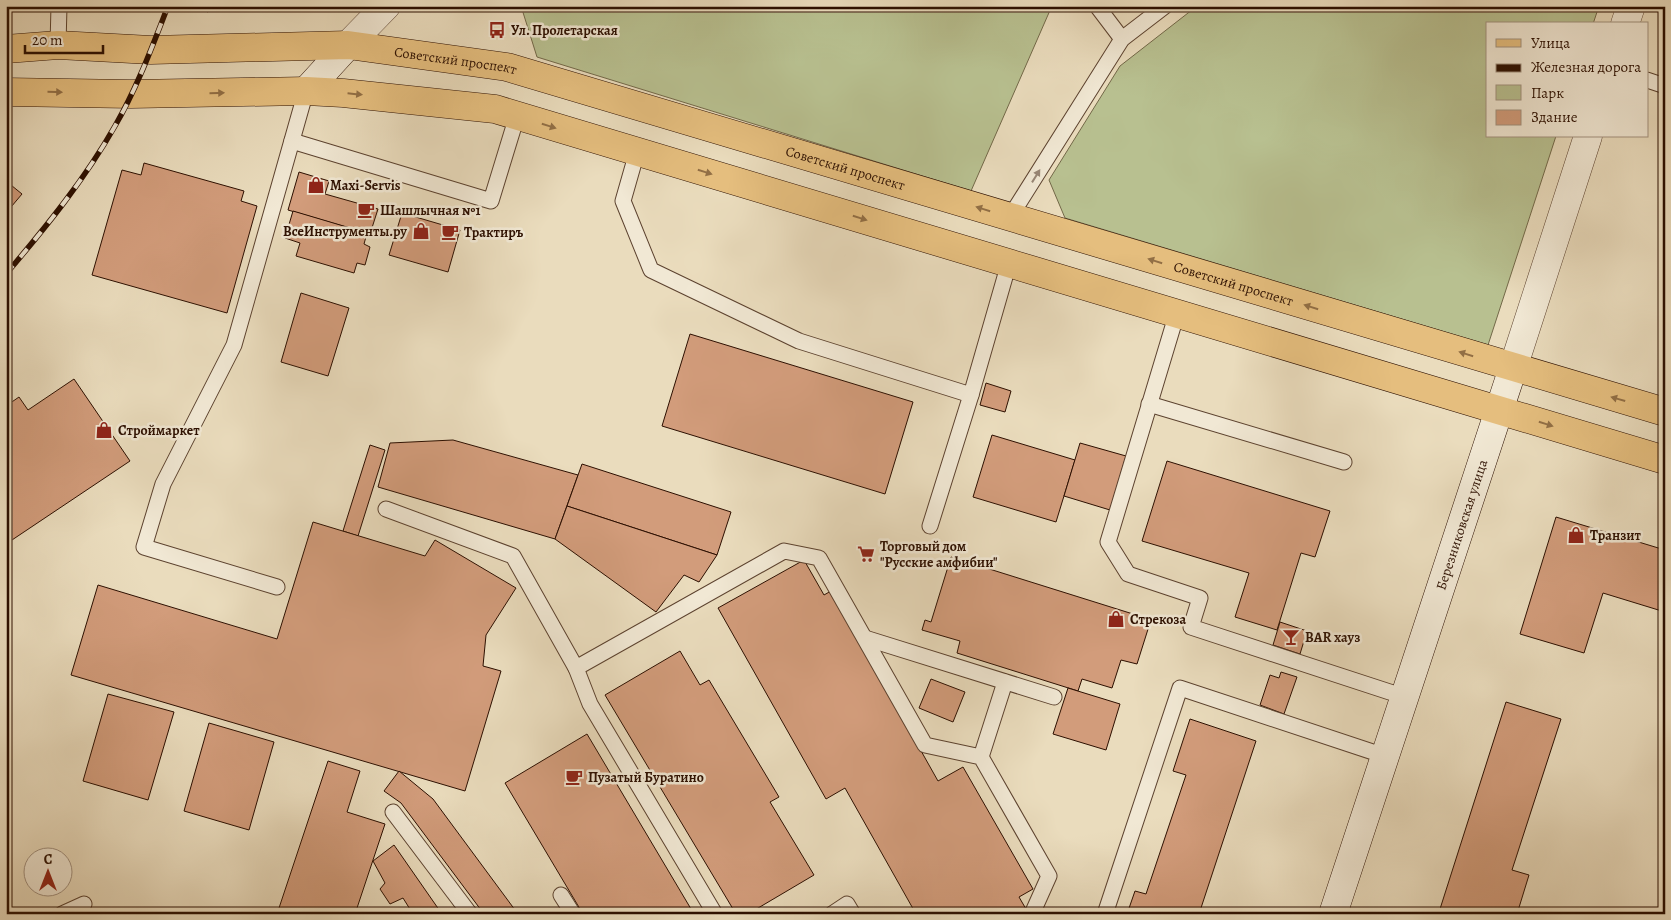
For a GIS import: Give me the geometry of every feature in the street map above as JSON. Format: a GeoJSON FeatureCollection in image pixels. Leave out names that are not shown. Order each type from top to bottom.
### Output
{"type":"FeatureCollection","features":[{"type":"Feature","properties":{"kind":"main road"},"geometry":{"type":"LineString","coordinates":[[306,91],[386,6]]}},
{"type":"Feature","properties":{"kind":"main road"},"geometry":{"type":"LineString","coordinates":[[1626,22],[1630,6]]}},
{"type":"Feature","properties":{"kind":"main road","name":"Советский проспект"},"geometry":{"type":"LineString","coordinates":[[6,49],[58,45],[151,50],[348,45],[507,67],[1665,412]]}},
{"type":"Feature","properties":{"kind":"main road"},"geometry":{"type":"LineString","coordinates":[[6,92],[131,94],[306,91],[343,93],[495,109],[1665,460]]}},
{"type":"Feature","properties":{"kind":"main road","name":"Березниковская улица"},"geometry":{"type":"LineString","coordinates":[[1333,914],[1500,410],[1587,138]]}},
{"type":"Feature","properties":{"kind":"lane"},"geometry":{"type":"LineString","coordinates":[[58,45],[59,6]]}},
{"type":"Feature","properties":{"kind":"lane"},"geometry":{"type":"LineString","coordinates":[[1097,6],[1122,39]]}},
{"type":"Feature","properties":{"kind":"lane"},"geometry":{"type":"LineString","coordinates":[[1010,217],[1122,39],[1165,6]]}},
{"type":"Feature","properties":{"kind":"lane"},"geometry":{"type":"LineString","coordinates":[[1648,80],[1665,86]]}},
{"type":"Feature","properties":{"kind":"lane"},"geometry":{"type":"LineString","coordinates":[[277,587],[144,547],[163,484],[234,345],[306,91]]}},
{"type":"Feature","properties":{"kind":"lane"},"geometry":{"type":"LineString","coordinates":[[292,141],[492,201],[517,116]]}},
{"type":"Feature","properties":{"kind":"lane"},"geometry":{"type":"LineString","coordinates":[[637,152],[623,201],[651,270],[799,341],[971,395]]}},
{"type":"Feature","properties":{"kind":"lane"},"geometry":{"type":"LineString","coordinates":[[930,526],[971,395],[1009,263]]}},
{"type":"Feature","properties":{"kind":"lane"},"geometry":{"type":"LineString","coordinates":[[1177,313],[1108,542],[1128,574],[1200,598],[1191,627],[1405,697]]}},
{"type":"Feature","properties":{"kind":"lane"},"geometry":{"type":"LineString","coordinates":[[1149,404],[1344,462]]}},
{"type":"Feature","properties":{"kind":"lane"},"geometry":{"type":"LineString","coordinates":[[386,509],[513,556],[576,668],[590,704],[715,914]]}},
{"type":"Feature","properties":{"kind":"lane"},"geometry":{"type":"LineString","coordinates":[[576,668],[784,551],[819,558],[925,745],[981,757]]}},
{"type":"Feature","properties":{"kind":"lane"},"geometry":{"type":"LineString","coordinates":[[865,638],[1054,697]]}},
{"type":"Feature","properties":{"kind":"lane"},"geometry":{"type":"LineString","coordinates":[[1005,682],[981,757],[1049,876],[1032,914]]}},
{"type":"Feature","properties":{"kind":"lane"},"geometry":{"type":"LineString","coordinates":[[1105,914],[1180,688],[1385,756]]}},
{"type":"Feature","properties":{"kind":"lane"},"geometry":{"type":"LineString","coordinates":[[393,812],[470,914]]}},
{"type":"Feature","properties":{"kind":"lane"},"geometry":{"type":"LineString","coordinates":[[562,895],[572,914]]}},
{"type":"Feature","properties":{"kind":"lane"},"geometry":{"type":"LineString","coordinates":[[62,914],[84,904]]}},
{"type":"Feature","properties":{"kind":"lane"},"geometry":{"type":"LineString","coordinates":[[832,914],[847,904],[853,914]]}},
{"type":"Feature","properties":{"kind":"green space"},"geometry":{"type":"Polygon","coordinates":[[[521,6],[1049,6],[1051,8],[971,191],[537,57],[521,6]]]}},
{"type":"Feature","properties":{"kind":"green space"},"geometry":{"type":"Polygon","coordinates":[[[1197,6],[1599,6],[1594,22],[1486,22],[1486,138],[1555,138],[1488,345],[1065,218],[1049,180],[1120,66],[1197,6]]]}},
{"type":"Feature","properties":{"kind":"building"},"geometry":{"type":"Polygon","coordinates":[[[192,6],[210,6],[208,12],[192,6]]]}},
{"type":"Feature","properties":{"kind":"building"},"geometry":{"type":"Polygon","coordinates":[[[144,163],[244,191],[241,201],[257,206],[227,313],[92,275],[122,170],[141,175],[144,163]]]}},
{"type":"Feature","properties":{"kind":"building"},"geometry":{"type":"Polygon","coordinates":[[[299,172],[329,181],[325,194],[378,209],[370,234],[288,210],[299,172]]]}},
{"type":"Feature","properties":{"kind":"building"},"geometry":{"type":"Polygon","coordinates":[[[6,181],[22,194],[6,213],[6,181]]]}},
{"type":"Feature","properties":{"kind":"building"},"geometry":{"type":"Polygon","coordinates":[[[293,211],[367,233],[364,244],[370,247],[365,265],[357,263],[354,273],[296,256],[300,243],[285,238],[293,211]]]}},
{"type":"Feature","properties":{"kind":"building"},"geometry":{"type":"Polygon","coordinates":[[[402,213],[460,230],[448,272],[389,255],[402,213]]]}},
{"type":"Feature","properties":{"kind":"building"},"geometry":{"type":"Polygon","coordinates":[[[301,293],[349,308],[328,376],[281,362],[301,293]]]}},
{"type":"Feature","properties":{"kind":"building"},"geometry":{"type":"Polygon","coordinates":[[[690,334],[913,402],[885,494],[662,426],[690,334]]]}},
{"type":"Feature","properties":{"kind":"building"},"geometry":{"type":"Polygon","coordinates":[[[74,379],[130,461],[6,544],[6,406],[19,397],[28,410],[74,379]]]}},
{"type":"Feature","properties":{"kind":"building"},"geometry":{"type":"Polygon","coordinates":[[[986,383],[1011,391],[1005,412],[980,405],[986,383]]]}},
{"type":"Feature","properties":{"kind":"building"},"geometry":{"type":"Polygon","coordinates":[[[992,435],[1075,460],[1056,522],[973,497],[992,435]]]}},
{"type":"Feature","properties":{"kind":"building"},"geometry":{"type":"Polygon","coordinates":[[[453,440],[578,475],[555,539],[378,487],[390,443],[453,440]]]}},
{"type":"Feature","properties":{"kind":"building"},"geometry":{"type":"Polygon","coordinates":[[[1080,443],[1126,456],[1110,510],[1064,496],[1080,443]]]}},
{"type":"Feature","properties":{"kind":"building"},"geometry":{"type":"Polygon","coordinates":[[[370,445],[385,450],[358,536],[343,531],[370,445]]]}},
{"type":"Feature","properties":{"kind":"building"},"geometry":{"type":"Polygon","coordinates":[[[1167,461],[1330,511],[1315,557],[1301,553],[1277,630],[1235,617],[1249,573],[1142,541],[1167,461]]]}},
{"type":"Feature","properties":{"kind":"building"},"geometry":{"type":"Polygon","coordinates":[[[582,464],[731,512],[717,555],[567,506],[582,464]]]}},
{"type":"Feature","properties":{"kind":"building"},"geometry":{"type":"Polygon","coordinates":[[[567,506],[717,555],[699,582],[684,575],[656,612],[555,539],[567,506]]]}},
{"type":"Feature","properties":{"kind":"building"},"geometry":{"type":"Polygon","coordinates":[[[1556,517],[1665,550],[1665,612],[1603,593],[1584,653],[1520,634],[1556,517]]]}},
{"type":"Feature","properties":{"kind":"building"},"geometry":{"type":"Polygon","coordinates":[[[313,522],[425,556],[435,540],[516,588],[486,635],[483,666],[501,671],[465,791],[71,675],[98,585],[277,639],[313,522]]]}},
{"type":"Feature","properties":{"kind":"building"},"geometry":{"type":"Polygon","coordinates":[[[951,557],[1133,614],[1131,620],[1149,626],[1137,664],[1121,660],[1112,688],[1082,679],[1078,691],[957,653],[960,641],[922,630],[925,620],[931,622],[951,557]]]}},
{"type":"Feature","properties":{"kind":"building"},"geometry":{"type":"Polygon","coordinates":[[[804,560],[824,595],[831,591],[938,781],[963,767],[1033,889],[1019,897],[1026,909],[1018,914],[916,914],[845,788],[826,799],[718,608],[804,560]]]}},
{"type":"Feature","properties":{"kind":"building"},"geometry":{"type":"Polygon","coordinates":[[[1280,622],[1307,631],[1300,654],[1273,645],[1280,622]]]}},
{"type":"Feature","properties":{"kind":"building"},"geometry":{"type":"Polygon","coordinates":[[[680,651],[700,685],[709,680],[779,797],[770,802],[814,875],[748,914],[736,914],[605,695],[680,651]]]}},
{"type":"Feature","properties":{"kind":"building"},"geometry":{"type":"Polygon","coordinates":[[[1281,672],[1297,677],[1284,714],[1260,705],[1270,675],[1279,678],[1281,672]]]}},
{"type":"Feature","properties":{"kind":"building"},"geometry":{"type":"Polygon","coordinates":[[[931,679],[965,692],[953,722],[919,708],[931,679]]]}},
{"type":"Feature","properties":{"kind":"building"},"geometry":{"type":"Polygon","coordinates":[[[1068,688],[1120,704],[1106,750],[1053,734],[1068,688]]]}},
{"type":"Feature","properties":{"kind":"building"},"geometry":{"type":"Polygon","coordinates":[[[108,694],[174,712],[148,800],[83,781],[108,694]]]}},
{"type":"Feature","properties":{"kind":"building"},"geometry":{"type":"Polygon","coordinates":[[[1506,702],[1561,719],[1512,870],[1529,875],[1517,914],[1456,914],[1440,909],[1506,702]]]}},
{"type":"Feature","properties":{"kind":"building"},"geometry":{"type":"Polygon","coordinates":[[[1190,719],[1256,741],[1199,914],[1127,914],[1135,891],[1146,894],[1186,775],[1173,771],[1190,719]]]}},
{"type":"Feature","properties":{"kind":"building"},"geometry":{"type":"Polygon","coordinates":[[[209,723],[274,742],[249,830],[184,811],[209,723]]]}},
{"type":"Feature","properties":{"kind":"building"},"geometry":{"type":"Polygon","coordinates":[[[587,734],[694,914],[583,914],[505,783],[587,734]]]}},
{"type":"Feature","properties":{"kind":"building"},"geometry":{"type":"Polygon","coordinates":[[[328,761],[360,771],[347,812],[385,824],[355,914],[277,914],[328,761]]]}},
{"type":"Feature","properties":{"kind":"building"},"geometry":{"type":"Polygon","coordinates":[[[399,771],[433,799],[518,914],[484,914],[401,803],[384,791],[399,771]]]}},
{"type":"Feature","properties":{"kind":"building"},"geometry":{"type":"Polygon","coordinates":[[[394,845],[442,914],[413,914],[403,898],[390,904],[380,889],[385,883],[373,861],[394,845]]]}},
{"type":"Feature","properties":{"kind":"railway"},"geometry":{"type":"LineString","coordinates":[[6,274],[64,202],[103,146],[123,112],[137,82],[168,6]]}},
{"type":"Feature","properties":{"kind":"place","name":"Ул. Пролетарская"},"geometry":{"type":"Point","coordinates":[497,30]}},
{"type":"Feature","properties":{"kind":"place","name":"Maxi-Servis"},"geometry":{"type":"Point","coordinates":[316,185]}},
{"type":"Feature","properties":{"kind":"place","name":"Шашлычная №1"},"geometry":{"type":"Point","coordinates":[366,210]}},
{"type":"Feature","properties":{"kind":"place","name":"ВсеИнструменты.ру"},"geometry":{"type":"Point","coordinates":[421,231]}},
{"type":"Feature","properties":{"kind":"place","name":"Трактиръ"},"geometry":{"type":"Point","coordinates":[450,232]}},
{"type":"Feature","properties":{"kind":"place","name":"Строймаркет"},"geometry":{"type":"Point","coordinates":[104,430]}},
{"type":"Feature","properties":{"kind":"place","name":"Транзит"},"geometry":{"type":"Point","coordinates":[1576,535]}},
{"type":"Feature","properties":{"kind":"place","name":"Торговый дом \"Русские амфибии\""},"geometry":{"type":"Point","coordinates":[866,554]}},
{"type":"Feature","properties":{"kind":"place","name":"Стрекоза"},"geometry":{"type":"Point","coordinates":[1116,619]}},
{"type":"Feature","properties":{"kind":"place","name":"BAR хауз"},"geometry":{"type":"Point","coordinates":[1291,637]}},
{"type":"Feature","properties":{"kind":"place","name":"Пузатый Буратино"},"geometry":{"type":"Point","coordinates":[574,777]}}]}
